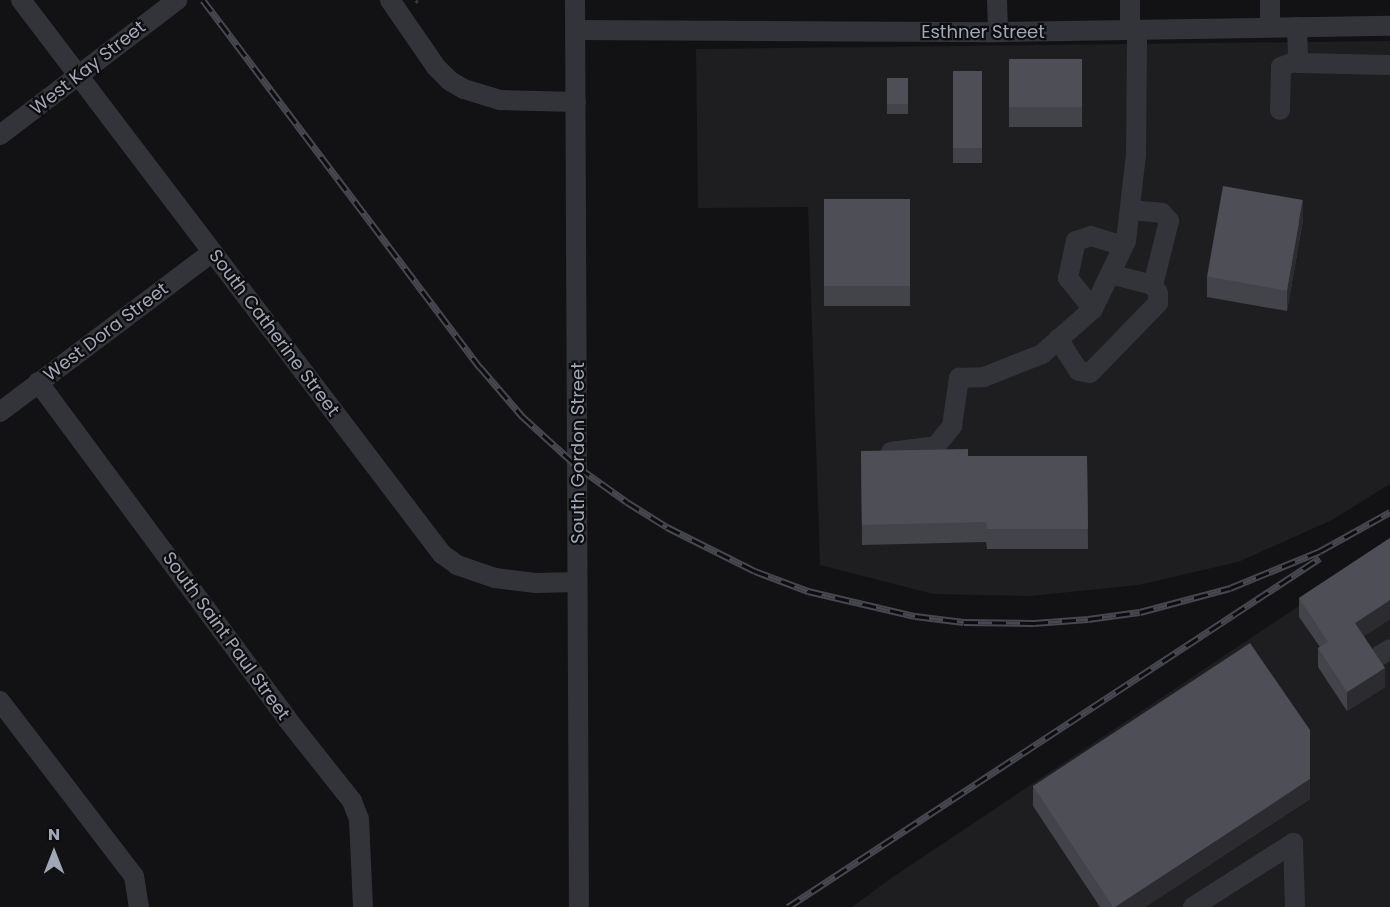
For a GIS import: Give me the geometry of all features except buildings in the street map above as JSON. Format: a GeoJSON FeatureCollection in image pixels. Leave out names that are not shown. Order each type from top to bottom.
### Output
{"type":"FeatureCollection","features":[{"type":"Feature","properties":{"kind":"street","name":"South Catherine Street"},"geometry":{"type":"LineString","coordinates":[[21,0],[81,75],[212,252],[442,554],[457,565],[495,578],[526,582],[577,582]]}},
{"type":"Feature","properties":{"kind":"street","name":"West Kay Street"},"geometry":{"type":"LineString","coordinates":[[0,135],[177,0]]}},
{"type":"Feature","properties":{"kind":"street"},"geometry":{"type":"LineString","coordinates":[[390,0],[436,67],[450,81],[464,89],[500,100],[576,102]]}},
{"type":"Feature","properties":{"kind":"street","name":"South Gordon Street"},"geometry":{"type":"LineString","coordinates":[[575,0],[579,411],[577,582],[579,907]]}},
{"type":"Feature","properties":{"kind":"street"},"geometry":{"type":"LineString","coordinates":[[997,0],[998,32]]}},
{"type":"Feature","properties":{"kind":"street"},"geometry":{"type":"LineString","coordinates":[[891,452],[936,446],[952,426],[959,378],[984,376],[1042,354],[1093,309],[1124,246],[1130,210],[1136,155],[1133,30],[1130,0]]}},
{"type":"Feature","properties":{"kind":"street"},"geometry":{"type":"LineString","coordinates":[[1270,0],[1270,27]]}},
{"type":"Feature","properties":{"kind":"street","name":"Esthner Street"},"geometry":{"type":"LineString","coordinates":[[576,30],[998,32],[1390,26]]}},
{"type":"Feature","properties":{"kind":"street"},"geometry":{"type":"LineString","coordinates":[[1298,27],[1298,63],[1390,65]]}},
{"type":"Feature","properties":{"kind":"street"},"geometry":{"type":"LineString","coordinates":[[1280,110],[1281,67],[1298,60]]}},
{"type":"Feature","properties":{"kind":"street"},"geometry":{"type":"LineString","coordinates":[[1130,210],[1162,213],[1169,221],[1153,285]]}},
{"type":"Feature","properties":{"kind":"street"},"geometry":{"type":"LineString","coordinates":[[1093,309],[1068,278],[1076,241],[1091,236],[1124,246]]}},
{"type":"Feature","properties":{"kind":"street","name":"West Dora Street"},"geometry":{"type":"LineString","coordinates":[[0,412],[212,252]]}},
{"type":"Feature","properties":{"kind":"street"},"geometry":{"type":"LineString","coordinates":[[1058,339],[1079,371],[1090,373],[1158,303],[1158,293],[1153,285],[1110,274]]}},
{"type":"Feature","properties":{"kind":"street","name":"South Saint Paul Street"},"geometry":{"type":"LineString","coordinates":[[38,382],[287,719],[352,801],[359,819],[363,907]]}},
{"type":"Feature","properties":{"kind":"street"},"geometry":{"type":"LineString","coordinates":[[0,701],[134,876],[139,907]]}},
{"type":"Feature","properties":{"kind":"street"},"geometry":{"type":"LineString","coordinates":[[1192,907],[1293,843],[1295,907]]}},
{"type":"Feature","properties":{"kind":"path"},"geometry":{"type":"LineString","coordinates":[[416,0],[420,6]]}},
{"type":"Feature","properties":{"kind":"shaded area"},"geometry":{"type":"Polygon","coordinates":[[[1390,41],[1390,484],[1332,520],[1238,562],[1138,585],[1031,596],[933,594],[820,565],[808,207],[698,208],[696,49],[1390,41]]]}},
{"type":"Feature","properties":{"kind":"shaded area"},"geometry":{"type":"Polygon","coordinates":[[[1390,545],[1390,907],[852,907],[890,879],[1390,545]]]}},
{"type":"Feature","properties":{"kind":"railway"},"geometry":{"type":"LineString","coordinates":[[203,0],[480,367],[522,416],[578,467],[627,502],[667,527],[755,571],[808,591],[915,616],[964,622],[1034,623],[1088,619],[1140,612],[1230,588],[1320,551],[1390,512]]}},
{"type":"Feature","properties":{"kind":"railway"},"geometry":{"type":"LineString","coordinates":[[788,907],[1320,558]]}}]}
